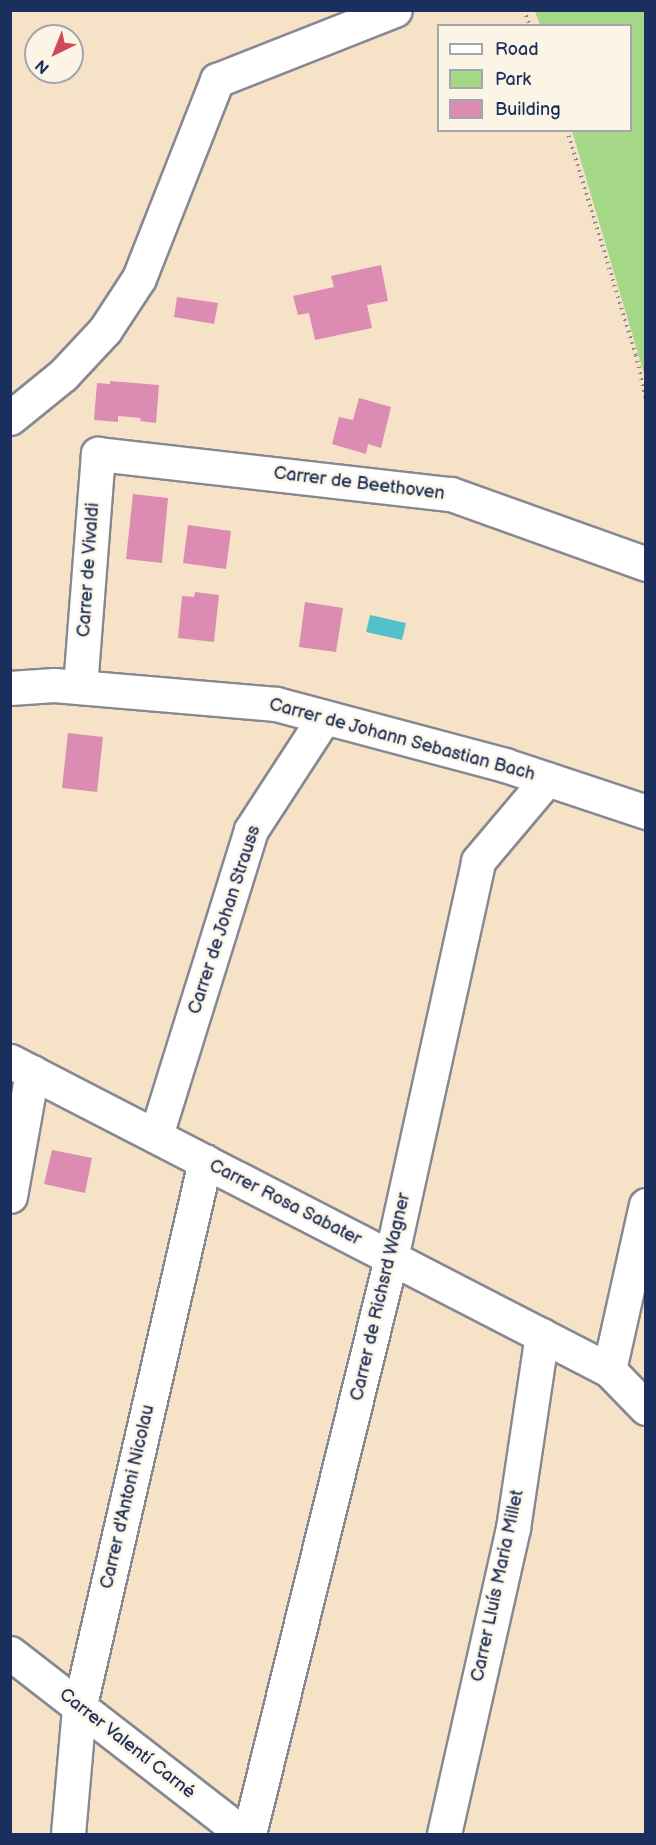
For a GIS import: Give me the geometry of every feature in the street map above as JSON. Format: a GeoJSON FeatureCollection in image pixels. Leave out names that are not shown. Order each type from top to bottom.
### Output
{"type":"FeatureCollection","features":[{"type":"Feature","properties":{"kind":"street"},"geometry":{"type":"LineString","coordinates":[[10,418],[63,375],[105,330],[139,278],[217,80],[395,10]]}},
{"type":"Feature","properties":{"kind":"street","name":"Carrer de Beethoven"},"geometry":{"type":"LineString","coordinates":[[98,454],[451,494],[645,564]]}},
{"type":"Feature","properties":{"kind":"street","name":"Carrer de Vivaldi"},"geometry":{"type":"LineString","coordinates":[[81,687],[98,454]]}},
{"type":"Feature","properties":{"kind":"street","name":"Carrer de Johann Sebastian Bach"},"geometry":{"type":"LineString","coordinates":[[10,688],[54,685],[276,704],[323,719],[505,765],[645,812]]}},
{"type":"Feature","properties":{"kind":"street","name":"Carrer de Johan Strauss"},"geometry":{"type":"LineString","coordinates":[[156,1135],[251,830],[323,719]]}},
{"type":"Feature","properties":{"kind":"street","name":"Carrer de Richsrd Wagner"},"geometry":{"type":"LineString","coordinates":[[249,1834],[392,1258],[478,861],[547,779]]}},
{"type":"Feature","properties":{"kind":"street"},"geometry":{"type":"LineString","coordinates":[[10,1196],[21,1066]]}},
{"type":"Feature","properties":{"kind":"street","name":"Carrer Rosa Sabater"},"geometry":{"type":"LineString","coordinates":[[21,1066],[609,1370],[645,1408]]}},
{"type":"Feature","properties":{"kind":"street","name":"Carrer d'Antoni Nicolau"},"geometry":{"type":"LineString","coordinates":[[68,1834],[79,1709],[205,1161]]}},
{"type":"Feature","properties":{"kind":"street"},"geometry":{"type":"LineString","coordinates":[[609,1370],[645,1205]]}},
{"type":"Feature","properties":{"kind":"street","name":"Carrer Lluís Maria Millet"},"geometry":{"type":"LineString","coordinates":[[444,1834],[513,1528],[542,1335]]}},
{"type":"Feature","properties":{"kind":"street","name":"Carrer Valentí Carné"},"geometry":{"type":"LineString","coordinates":[[10,1653],[79,1709],[243,1834]]}},
{"type":"Feature","properties":{"kind":"path"},"geometry":{"type":"LineString","coordinates":[[568,132],[636,355],[645,400]]}},
{"type":"Feature","properties":{"kind":"green space"},"geometry":{"type":"Polygon","coordinates":[[[535,11],[645,11],[645,377],[572,132],[632,132],[632,24],[540,24],[535,11]]]}},
{"type":"Feature","properties":{"kind":"water"},"geometry":{"type":"Polygon","coordinates":[[[370,615],[406,623],[402,640],[366,632],[370,615]]]}},
{"type":"Feature","properties":{"kind":"building"},"geometry":{"type":"Polygon","coordinates":[[[381,265],[388,301],[367,305],[372,328],[315,340],[309,313],[298,315],[293,296],[334,287],[331,276],[381,265]]]}},
{"type":"Feature","properties":{"kind":"building"},"geometry":{"type":"Polygon","coordinates":[[[177,297],[218,303],[214,324],[174,317],[177,297]]]}},
{"type":"Feature","properties":{"kind":"building"},"geometry":{"type":"Polygon","coordinates":[[[110,381],[159,385],[156,423],[140,421],[141,418],[118,416],[118,422],[94,420],[97,383],[110,384],[110,381]]]}},
{"type":"Feature","properties":{"kind":"building"},"geometry":{"type":"Polygon","coordinates":[[[359,398],[391,407],[381,448],[368,444],[366,454],[332,444],[339,417],[353,420],[359,398]]]}},
{"type":"Feature","properties":{"kind":"building"},"geometry":{"type":"Polygon","coordinates":[[[133,494],[168,498],[162,563],[126,559],[133,494]]]}},
{"type":"Feature","properties":{"kind":"building"},"geometry":{"type":"Polygon","coordinates":[[[188,525],[231,531],[226,569],[183,563],[188,525]]]}},
{"type":"Feature","properties":{"kind":"building"},"geometry":{"type":"Polygon","coordinates":[[[195,592],[219,595],[214,642],[178,638],[182,596],[194,597],[195,592]]]}},
{"type":"Feature","properties":{"kind":"building"},"geometry":{"type":"Polygon","coordinates":[[[305,602],[343,608],[336,652],[299,647],[305,602]]]}},
{"type":"Feature","properties":{"kind":"building"},"geometry":{"type":"Polygon","coordinates":[[[68,733],[103,737],[97,792],[62,788],[68,733]]]}},
{"type":"Feature","properties":{"kind":"building"},"geometry":{"type":"Polygon","coordinates":[[[52,1150],[92,1158],[85,1193],[44,1184],[52,1150]]]}}]}
